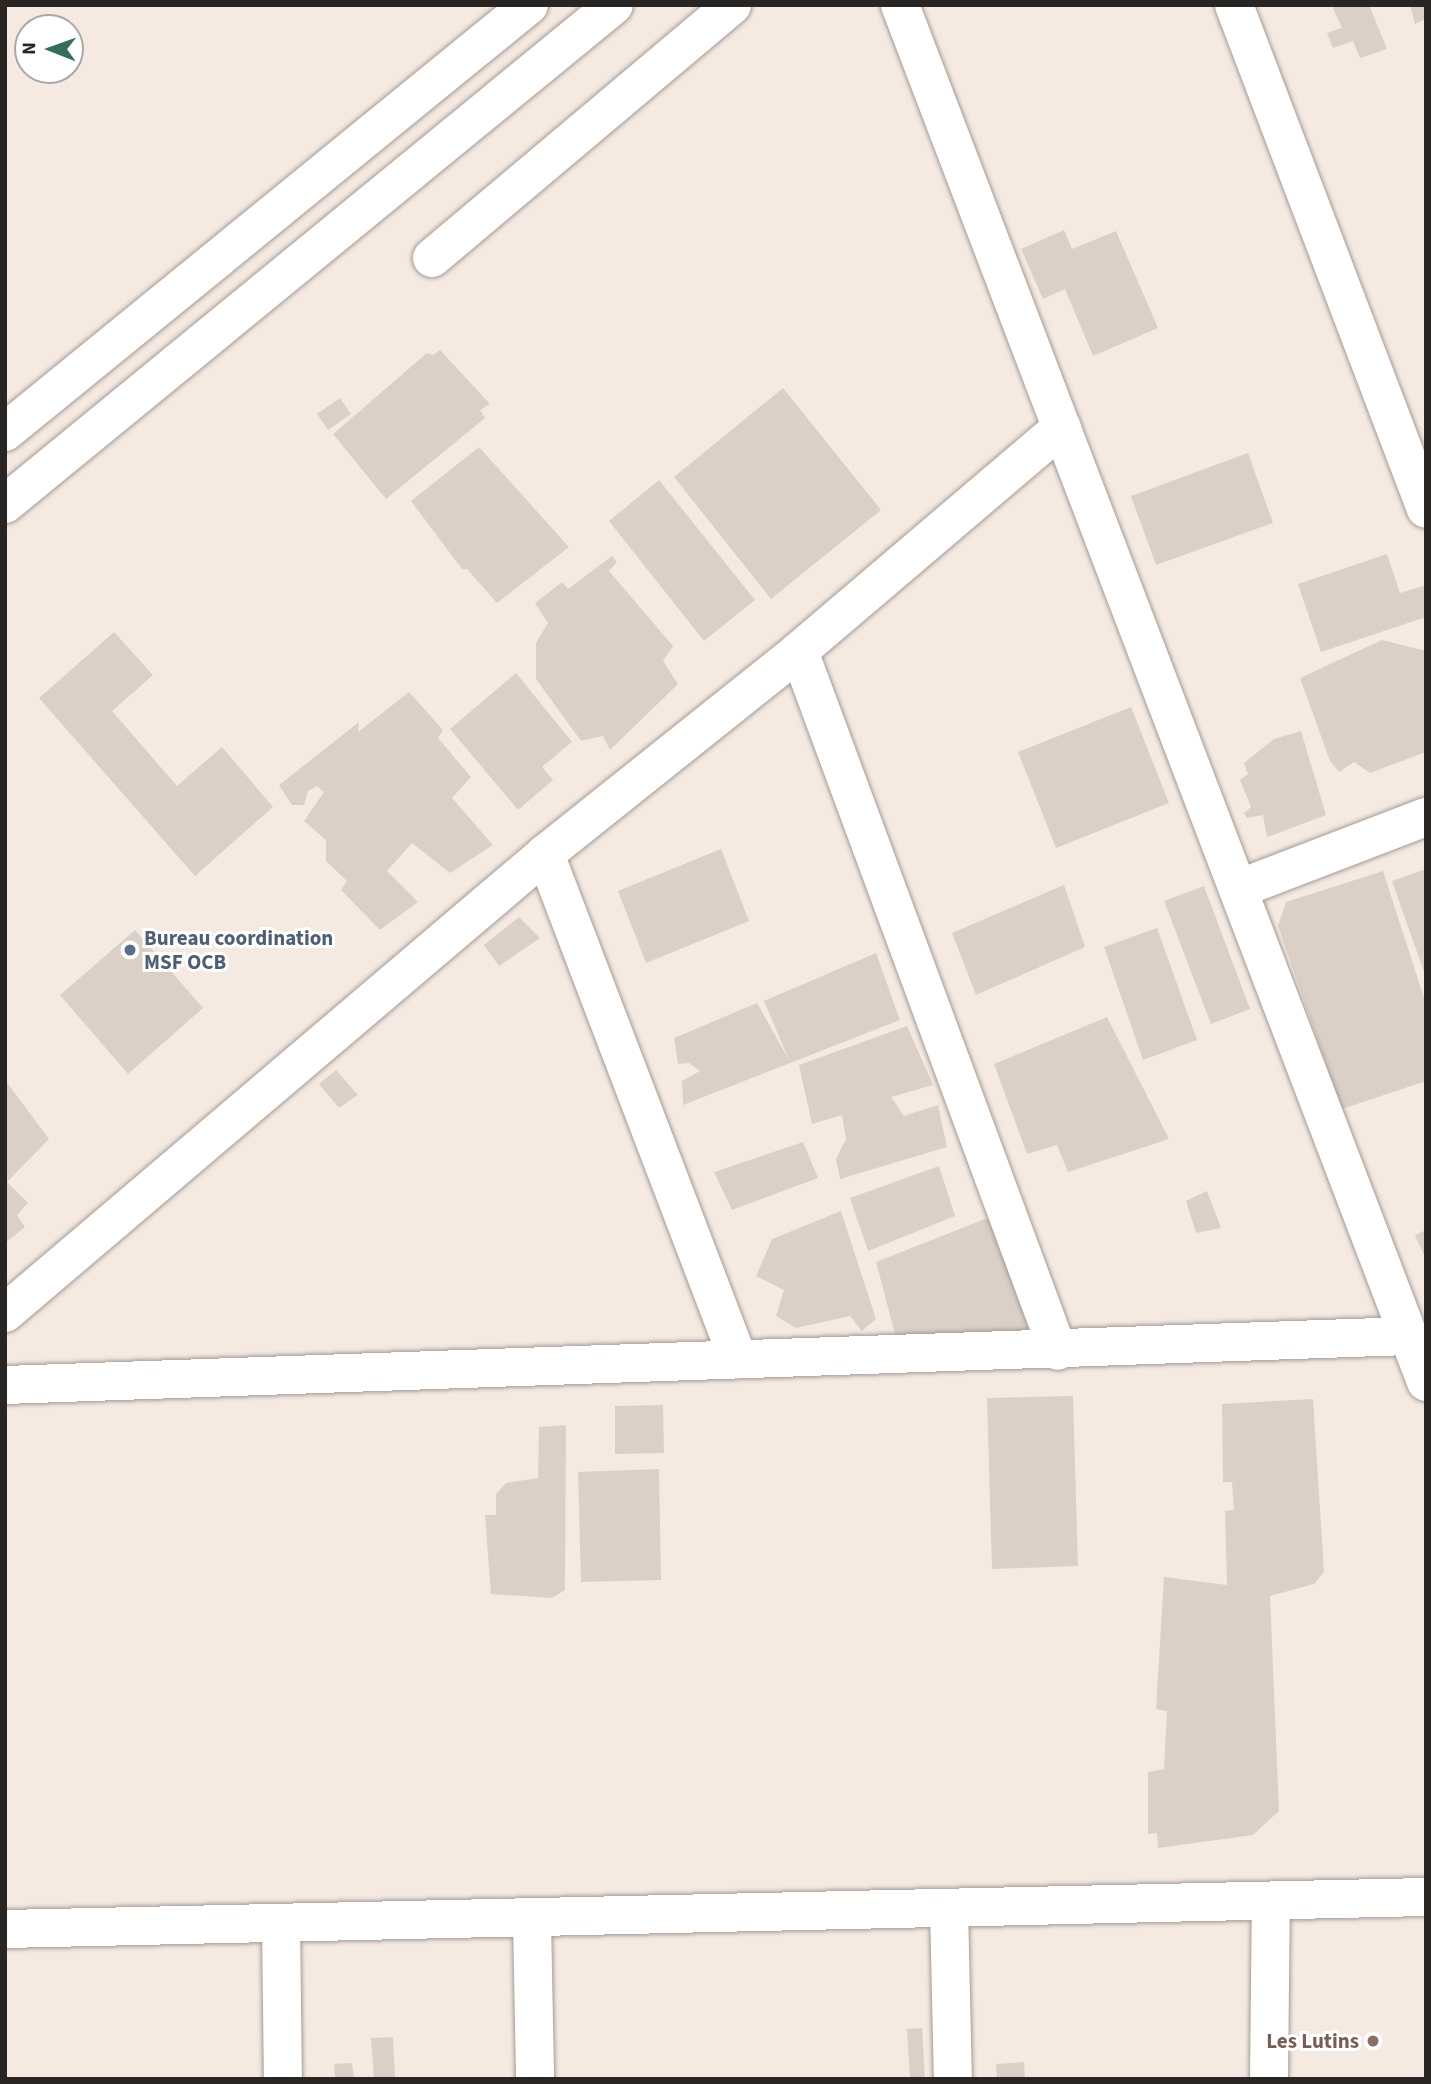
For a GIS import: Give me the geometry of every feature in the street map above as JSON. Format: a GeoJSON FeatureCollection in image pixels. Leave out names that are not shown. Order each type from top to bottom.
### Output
{"type":"FeatureCollection","features":[{"type":"Feature","properties":{"kind":"street"},"geometry":{"type":"LineString","coordinates":[[5,432],[529,5]]}},
{"type":"Feature","properties":{"kind":"street"},"geometry":{"type":"LineString","coordinates":[[5,505],[614,5]]}},
{"type":"Feature","properties":{"kind":"street"},"geometry":{"type":"LineString","coordinates":[[432,258],[732,5]]}},
{"type":"Feature","properties":{"kind":"street"},"geometry":{"type":"LineString","coordinates":[[900,5],[1426,1382]]}},
{"type":"Feature","properties":{"kind":"street"},"geometry":{"type":"LineString","coordinates":[[1234,5],[1426,509]]}},
{"type":"Feature","properties":{"kind":"street"},"geometry":{"type":"LineString","coordinates":[[5,1313],[545,854],[799,651],[1062,427]]}},
{"type":"Feature","properties":{"kind":"street"},"geometry":{"type":"LineString","coordinates":[[799,651],[1058,1351]]}},
{"type":"Feature","properties":{"kind":"street"},"geometry":{"type":"LineString","coordinates":[[1238,890],[1426,817]]}},
{"type":"Feature","properties":{"kind":"street"},"geometry":{"type":"LineString","coordinates":[[545,854],[737,1359]]}},
{"type":"Feature","properties":{"kind":"street"},"geometry":{"type":"LineString","coordinates":[[5,1385],[737,1359],[1058,1351],[1408,1336]]}},
{"type":"Feature","properties":{"kind":"street"},"geometry":{"type":"LineString","coordinates":[[5,1928],[532,1919],[1426,1897]]}},
{"type":"Feature","properties":{"kind":"street"},"geometry":{"type":"LineString","coordinates":[[1269,2079],[1271,1902]]}},
{"type":"Feature","properties":{"kind":"street"},"geometry":{"type":"LineString","coordinates":[[949,1908],[953,2079]]}},
{"type":"Feature","properties":{"kind":"street"},"geometry":{"type":"LineString","coordinates":[[532,1919],[535,2079]]}},
{"type":"Feature","properties":{"kind":"street"},"geometry":{"type":"LineString","coordinates":[[281,1923],[283,2079]]}},
{"type":"Feature","properties":{"kind":"building"},"geometry":{"type":"Polygon","coordinates":[[[1338,5],[1369,5],[1387,49],[1360,58],[1353,41],[1333,48],[1327,33],[1342,28],[1333,8],[1338,5]]]}},
{"type":"Feature","properties":{"kind":"building"},"geometry":{"type":"Polygon","coordinates":[[[1410,5],[1426,5],[1426,19],[1415,24],[1410,5]]]}},
{"type":"Feature","properties":{"kind":"building"},"geometry":{"type":"Polygon","coordinates":[[[1064,230],[1072,249],[1116,231],[1158,328],[1093,356],[1065,289],[1043,299],[1021,249],[1064,230]]]}},
{"type":"Feature","properties":{"kind":"building"},"geometry":{"type":"Polygon","coordinates":[[[440,350],[490,404],[480,410],[485,418],[386,499],[333,434],[427,353],[433,355],[440,350]]]}},
{"type":"Feature","properties":{"kind":"building"},"geometry":{"type":"Polygon","coordinates":[[[783,388],[881,510],[771,599],[674,477],[783,388]]]}},
{"type":"Feature","properties":{"kind":"building"},"geometry":{"type":"Polygon","coordinates":[[[340,398],[351,414],[328,430],[317,414],[340,398]]]}},
{"type":"Feature","properties":{"kind":"building"},"geometry":{"type":"Polygon","coordinates":[[[479,447],[569,547],[497,603],[467,569],[462,569],[411,501],[479,447]]]}},
{"type":"Feature","properties":{"kind":"building"},"geometry":{"type":"Polygon","coordinates":[[[1248,453],[1273,523],[1156,565],[1131,496],[1248,453]]]}},
{"type":"Feature","properties":{"kind":"building"},"geometry":{"type":"Polygon","coordinates":[[[659,480],[755,600],[704,641],[609,521],[659,480]]]}},
{"type":"Feature","properties":{"kind":"building"},"geometry":{"type":"Polygon","coordinates":[[[1387,554],[1400,593],[1426,585],[1426,617],[1321,652],[1298,584],[1387,554]]]}},
{"type":"Feature","properties":{"kind":"building"},"geometry":{"type":"Polygon","coordinates":[[[612,556],[617,562],[609,571],[673,646],[663,661],[678,684],[610,750],[603,736],[581,741],[536,679],[536,643],[548,623],[535,603],[562,582],[568,589],[612,556]]]}},
{"type":"Feature","properties":{"kind":"building"},"geometry":{"type":"Polygon","coordinates":[[[114,632],[153,675],[112,711],[177,786],[222,747],[273,807],[195,876],[39,698],[114,632]]]}},
{"type":"Feature","properties":{"kind":"building"},"geometry":{"type":"Polygon","coordinates":[[[1382,640],[1426,651],[1426,752],[1370,773],[1354,762],[1339,772],[1330,761],[1300,678],[1382,640]]]}},
{"type":"Feature","properties":{"kind":"building"},"geometry":{"type":"Polygon","coordinates":[[[516,673],[572,742],[542,767],[553,780],[518,810],[450,729],[516,673]]]}},
{"type":"Feature","properties":{"kind":"building"},"geometry":{"type":"Polygon","coordinates":[[[409,692],[443,730],[438,738],[471,777],[452,798],[493,845],[450,873],[412,843],[387,871],[418,902],[380,930],[341,890],[347,881],[326,861],[326,840],[304,821],[324,792],[317,786],[308,791],[304,805],[292,805],[279,785],[359,722],[358,732],[409,692]]]}},
{"type":"Feature","properties":{"kind":"building"},"geometry":{"type":"Polygon","coordinates":[[[1131,707],[1169,803],[1056,848],[1018,752],[1131,707]]]}},
{"type":"Feature","properties":{"kind":"building"},"geometry":{"type":"Polygon","coordinates":[[[1301,731],[1326,815],[1267,837],[1263,815],[1247,818],[1244,813],[1251,807],[1240,780],[1248,774],[1244,763],[1274,739],[1301,731]]]}},
{"type":"Feature","properties":{"kind":"building"},"geometry":{"type":"Polygon","coordinates":[[[721,849],[749,921],[646,963],[618,891],[721,849]]]}},
{"type":"Feature","properties":{"kind":"building"},"geometry":{"type":"Polygon","coordinates":[[[1426,869],[1426,975],[1425,975],[1392,881],[1426,869]]]}},
{"type":"Feature","properties":{"kind":"building"},"geometry":{"type":"Polygon","coordinates":[[[1383,871],[1426,1004],[1426,1081],[1342,1109],[1278,926],[1286,902],[1383,871]]]}},
{"type":"Feature","properties":{"kind":"building"},"geometry":{"type":"Polygon","coordinates":[[[1064,885],[1085,947],[976,995],[952,933],[1064,885]]]}},
{"type":"Feature","properties":{"kind":"building"},"geometry":{"type":"Polygon","coordinates":[[[1204,886],[1250,1009],[1211,1024],[1164,901],[1204,886]]]}},
{"type":"Feature","properties":{"kind":"building"},"geometry":{"type":"Polygon","coordinates":[[[519,917],[540,938],[499,966],[484,945],[519,917]]]}},
{"type":"Feature","properties":{"kind":"building"},"geometry":{"type":"Polygon","coordinates":[[[1157,928],[1197,1040],[1143,1060],[1104,947],[1157,928]]]}},
{"type":"Feature","properties":{"kind":"building"},"geometry":{"type":"Polygon","coordinates":[[[135,930],[203,1008],[128,1074],[60,995],[135,930]]]}},
{"type":"Feature","properties":{"kind":"building"},"geometry":{"type":"Polygon","coordinates":[[[876,953],[900,1020],[683,1105],[682,1081],[700,1071],[689,1063],[678,1064],[674,1038],[757,1003],[789,1060],[764,1001],[876,953]]]}},
{"type":"Feature","properties":{"kind":"building"},"geometry":{"type":"Polygon","coordinates":[[[1107,1017],[1169,1139],[1068,1172],[1057,1145],[1027,1154],[994,1064],[1107,1017]]]}},
{"type":"Feature","properties":{"kind":"building"},"geometry":{"type":"Polygon","coordinates":[[[907,1026],[933,1085],[891,1097],[904,1116],[938,1105],[947,1147],[840,1179],[836,1159],[846,1139],[842,1115],[812,1124],[799,1065],[907,1026]]]}},
{"type":"Feature","properties":{"kind":"building"},"geometry":{"type":"Polygon","coordinates":[[[336,1070],[358,1095],[339,1108],[319,1084],[336,1070]]]}},
{"type":"Feature","properties":{"kind":"building"},"geometry":{"type":"Polygon","coordinates":[[[5,1080],[49,1139],[7,1182],[28,1203],[17,1215],[25,1227],[5,1243],[5,1080]]]}},
{"type":"Feature","properties":{"kind":"building"},"geometry":{"type":"Polygon","coordinates":[[[803,1142],[818,1178],[732,1210],[714,1172],[803,1142]]]}},
{"type":"Feature","properties":{"kind":"building"},"geometry":{"type":"Polygon","coordinates":[[[939,1166],[955,1216],[868,1251],[850,1198],[939,1166]]]}},
{"type":"Feature","properties":{"kind":"building"},"geometry":{"type":"Polygon","coordinates":[[[1207,1191],[1221,1228],[1196,1233],[1186,1201],[1207,1191]]]}},
{"type":"Feature","properties":{"kind":"building"},"geometry":{"type":"Polygon","coordinates":[[[841,1211],[876,1319],[862,1331],[850,1316],[796,1328],[776,1316],[784,1290],[756,1276],[772,1239],[841,1211]]]}},
{"type":"Feature","properties":{"kind":"building"},"geometry":{"type":"Polygon","coordinates":[[[985,1219],[997,1220],[1032,1325],[1010,1342],[898,1345],[876,1262],[985,1219]]]}},
{"type":"Feature","properties":{"kind":"building"},"geometry":{"type":"Polygon","coordinates":[[[1426,1230],[1426,1260],[1415,1235],[1426,1230]]]}},
{"type":"Feature","properties":{"kind":"building"},"geometry":{"type":"Polygon","coordinates":[[[1073,1396],[1078,1566],[992,1569],[987,1398],[1073,1396]]]}},
{"type":"Feature","properties":{"kind":"building"},"geometry":{"type":"Polygon","coordinates":[[[1313,1399],[1324,1572],[1314,1584],[1270,1596],[1279,1811],[1253,1835],[1158,1848],[1157,1833],[1148,1834],[1148,1772],[1164,1769],[1167,1711],[1156,1709],[1164,1577],[1227,1585],[1225,1511],[1234,1510],[1232,1482],[1223,1482],[1222,1404],[1313,1399]]]}},
{"type":"Feature","properties":{"kind":"building"},"geometry":{"type":"Polygon","coordinates":[[[663,1405],[664,1453],[615,1454],[615,1406],[663,1405]]]}},
{"type":"Feature","properties":{"kind":"building"},"geometry":{"type":"Polygon","coordinates":[[[566,1425],[565,1590],[552,1598],[491,1594],[485,1515],[496,1515],[496,1494],[506,1483],[538,1478],[539,1427],[566,1425]]]}},
{"type":"Feature","properties":{"kind":"building"},"geometry":{"type":"Polygon","coordinates":[[[659,1469],[661,1580],[581,1582],[578,1472],[659,1469]]]}},
{"type":"Feature","properties":{"kind":"building"},"geometry":{"type":"Polygon","coordinates":[[[922,2028],[925,2078],[910,2079],[907,2029],[922,2028]]]}},
{"type":"Feature","properties":{"kind":"building"},"geometry":{"type":"Polygon","coordinates":[[[393,2037],[395,2079],[374,2079],[371,2038],[393,2037]]]}},
{"type":"Feature","properties":{"kind":"building"},"geometry":{"type":"Polygon","coordinates":[[[1024,2062],[1025,2079],[997,2079],[996,2064],[1024,2062]]]}},
{"type":"Feature","properties":{"kind":"building"},"geometry":{"type":"Polygon","coordinates":[[[352,2063],[354,2079],[335,2079],[334,2064],[352,2063]]]}},
{"type":"Feature","properties":{"kind":"place","name":"Bureau coordination MSF OCB"},"geometry":{"type":"Point","coordinates":[130,950]}},
{"type":"Feature","properties":{"kind":"place","name":"Les Lutins"},"geometry":{"type":"Point","coordinates":[1373,2041]}}]}
